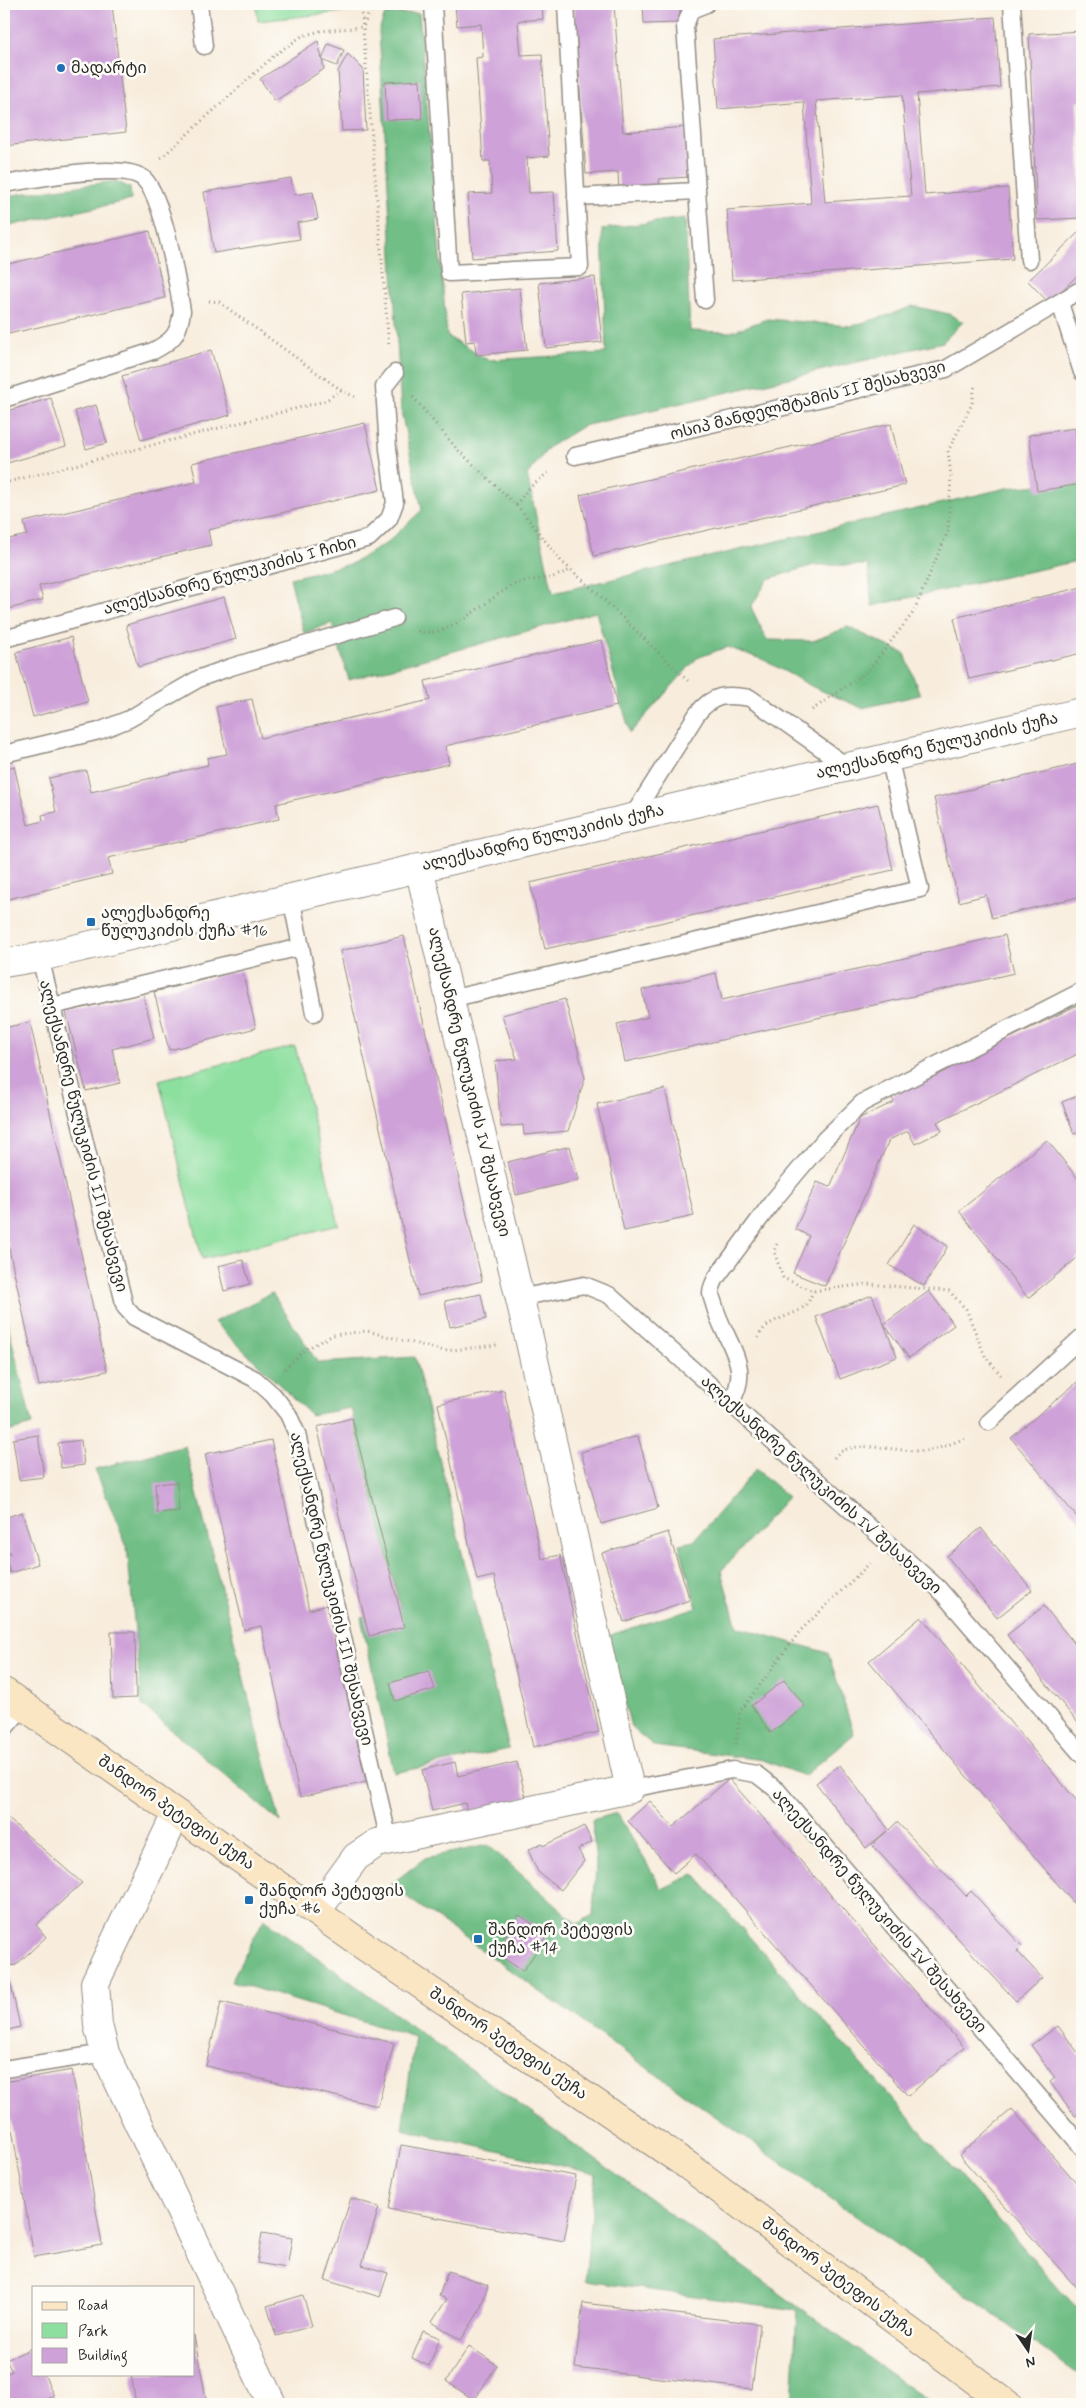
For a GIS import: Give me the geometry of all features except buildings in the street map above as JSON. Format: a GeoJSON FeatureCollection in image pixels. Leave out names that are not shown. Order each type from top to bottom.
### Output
{"type":"FeatureCollection","features":[{"type":"Feature","properties":{"kind":"main road","name":"შანდორ პეტეფის ქუჩა"},"geometry":{"type":"LineString","coordinates":[[14,1699],[316,1912],[687,2165],[1007,2404]]}},
{"type":"Feature","properties":{"kind":"street","name":"ალექსანდრე წულუკიძის ქუჩა"},"geometry":{"type":"LineString","coordinates":[[4,963],[40,958],[291,897],[1082,712]]}},
{"type":"Feature","properties":{"kind":"street","name":"ალექსანდრე წულუკიძის IV შესახვევი"},"geometry":{"type":"LineString","coordinates":[[316,1912],[356,1857],[377,1843],[630,1789],[530,1342],[419,867]]}},
{"type":"Feature","properties":{"kind":"street"},"geometry":{"type":"LineString","coordinates":[[176,1814],[95,1983],[98,2025],[104,2053],[272,2404]]}},
{"type":"Feature","properties":{"kind":"lane"},"geometry":{"type":"LineString","coordinates":[[199,4],[204,46]]}},
{"type":"Feature","properties":{"kind":"lane"},"geometry":{"type":"LineString","coordinates":[[433,4],[449,273],[580,267],[566,4]]}},
{"type":"Feature","properties":{"kind":"lane"},"geometry":{"type":"LineString","coordinates":[[704,300],[685,26],[691,10],[706,4]]}},
{"type":"Feature","properties":{"kind":"lane"},"geometry":{"type":"LineString","coordinates":[[1012,4],[1029,260]]}},
{"type":"Feature","properties":{"kind":"lane"},"geometry":{"type":"LineString","coordinates":[[4,184],[99,170],[129,173],[143,178],[151,189],[162,217],[181,303],[180,326],[170,342],[153,351],[4,398]]}},
{"type":"Feature","properties":{"kind":"lane"},"geometry":{"type":"LineString","coordinates":[[576,197],[696,191]]}},
{"type":"Feature","properties":{"kind":"lane","name":"ოსიპ მანდელშტამის II შესახვევი"},"geometry":{"type":"LineString","coordinates":[[576,456],[946,369],[1082,289]]}},
{"type":"Feature","properties":{"kind":"lane"},"geometry":{"type":"LineString","coordinates":[[1060,303],[1082,372]]}},
{"type":"Feature","properties":{"kind":"lane","name":"ალექსანდრე წულუკიძის I ჩიხი"},"geometry":{"type":"LineString","coordinates":[[4,639],[369,538],[389,519],[395,503],[384,406],[384,387],[395,373]]}},
{"type":"Feature","properties":{"kind":"lane"},"geometry":{"type":"LineString","coordinates":[[4,754],[98,731],[129,719],[200,678],[232,666],[394,618]]}},
{"type":"Feature","properties":{"kind":"lane"},"geometry":{"type":"LineString","coordinates":[[632,817],[696,714],[708,700],[732,695],[750,698],[848,767]]}},
{"type":"Feature","properties":{"kind":"lane"},"geometry":{"type":"LineString","coordinates":[[450,999],[920,890],[890,757]]}},
{"type":"Feature","properties":{"kind":"lane"},"geometry":{"type":"LineString","coordinates":[[291,897],[314,1013]]}},
{"type":"Feature","properties":{"kind":"lane"},"geometry":{"type":"LineString","coordinates":[[52,1006],[301,948]]}},
{"type":"Feature","properties":{"kind":"lane","name":"ალექსანდრე წულუკიძის III შესახვევი"},"geometry":{"type":"LineString","coordinates":[[40,958],[125,1308],[134,1317],[255,1378],[288,1414],[297,1434],[389,1841]]}},
{"type":"Feature","properties":{"kind":"lane"},"geometry":{"type":"LineString","coordinates":[[730,1403],[738,1390],[739,1369],[736,1355],[716,1313],[711,1292],[716,1278],[773,1201],[825,1139],[862,1103],[1082,992]]}},
{"type":"Feature","properties":{"kind":"lane","name":"ალექსანდრე წულუკიძის IV შესახვევი"},"geometry":{"type":"LineString","coordinates":[[519,1298],[584,1285],[609,1296],[952,1603],[1082,1755]]}},
{"type":"Feature","properties":{"kind":"lane"},"geometry":{"type":"LineString","coordinates":[[989,1422],[1082,1337]]}},
{"type":"Feature","properties":{"kind":"lane"},"geometry":{"type":"LineString","coordinates":[[4,1729],[14,1699]]}},
{"type":"Feature","properties":{"kind":"lane","name":"ალექსანდრე წულუკიძის IV შესახვევი"},"geometry":{"type":"LineString","coordinates":[[630,1789],[732,1770],[756,1774],[777,1790],[1082,2147]]}},
{"type":"Feature","properties":{"kind":"lane"},"geometry":{"type":"LineString","coordinates":[[4,2069],[104,2053]]}},
{"type":"Feature","properties":{"kind":"path"},"geometry":{"type":"LineString","coordinates":[[361,4],[386,292],[389,354],[395,373],[425,413],[457,449],[516,505],[561,561],[596,590],[708,700]]}},
{"type":"Feature","properties":{"kind":"path"},"geometry":{"type":"LineString","coordinates":[[363,27],[374,4]]}},
{"type":"Feature","properties":{"kind":"path"},"geometry":{"type":"LineString","coordinates":[[143,178],[163,157],[262,67],[302,36],[320,31],[363,27]]}},
{"type":"Feature","properties":{"kind":"path"},"geometry":{"type":"LineString","coordinates":[[181,303],[195,300],[219,302],[341,390],[368,402],[384,406]]}},
{"type":"Feature","properties":{"kind":"path"},"geometry":{"type":"LineString","coordinates":[[789,726],[867,672],[913,614],[948,531],[951,476],[948,451],[972,404],[976,378],[972,355]]}},
{"type":"Feature","properties":{"kind":"path"},"geometry":{"type":"LineString","coordinates":[[4,483],[325,401],[341,390]]}},
{"type":"Feature","properties":{"kind":"path"},"geometry":{"type":"LineString","coordinates":[[516,505],[527,490],[548,471],[576,456]]}},
{"type":"Feature","properties":{"kind":"path"},"geometry":{"type":"LineString","coordinates":[[394,618],[404,621],[413,629],[424,633],[438,630],[468,618],[516,584],[553,577],[572,570]]}},
{"type":"Feature","properties":{"kind":"path"},"geometry":{"type":"LineString","coordinates":[[778,1242],[774,1251],[783,1278],[813,1291],[867,1284],[949,1291],[966,1308],[985,1356],[1018,1394]]}},
{"type":"Feature","properties":{"kind":"path"},"geometry":{"type":"LineString","coordinates":[[739,1369],[761,1330],[782,1316],[794,1313],[807,1304],[813,1291]]}},
{"type":"Feature","properties":{"kind":"path"},"geometry":{"type":"LineString","coordinates":[[266,1388],[304,1350],[333,1335],[367,1331],[444,1351],[530,1342]]}},
{"type":"Feature","properties":{"kind":"path"},"geometry":{"type":"LineString","coordinates":[[818,1482],[839,1451],[850,1447],[919,1451],[940,1448],[970,1436],[989,1422]]}},
{"type":"Feature","properties":{"kind":"path"},"geometry":{"type":"LineString","coordinates":[[740,1712],[800,1631],[888,1544]]}},
{"type":"Feature","properties":{"kind":"green space"},"geometry":{"type":"Polygon","coordinates":[[[256,4],[416,4],[258,21],[256,4]]]}},
{"type":"Feature","properties":{"kind":"green space"},"geometry":{"type":"Polygon","coordinates":[[[419,13],[447,336],[488,360],[606,353],[602,229],[685,218],[690,331],[731,332],[767,319],[851,326],[913,306],[949,314],[963,322],[943,342],[583,426],[549,447],[527,475],[553,593],[1007,488],[1082,481],[1082,560],[872,606],[868,565],[814,565],[768,579],[751,607],[767,640],[813,641],[848,627],[905,654],[920,695],[862,708],[813,687],[764,660],[727,647],[697,658],[630,733],[596,612],[349,680],[332,623],[304,633],[290,578],[351,564],[387,543],[422,510],[401,411],[379,31],[385,14],[419,13]]]}},
{"type":"Feature","properties":{"kind":"green space"},"geometry":{"type":"Polygon","coordinates":[[[116,181],[130,188],[131,200],[4,227],[4,196],[116,181]]]}},
{"type":"Feature","properties":{"kind":"green space"},"geometry":{"type":"Polygon","coordinates":[[[295,1046],[339,1225],[202,1259],[159,1080],[295,1046]]]}},
{"type":"Feature","properties":{"kind":"green space"},"geometry":{"type":"Polygon","coordinates":[[[272,1293],[318,1363],[415,1357],[509,1749],[394,1773],[361,1617],[400,1607],[351,1408],[311,1415],[214,1322],[272,1293]]]}},
{"type":"Feature","properties":{"kind":"green space"},"geometry":{"type":"Polygon","coordinates":[[[4,1308],[32,1425],[4,1433],[4,1308]]]}},
{"type":"Feature","properties":{"kind":"green space"},"geometry":{"type":"Polygon","coordinates":[[[185,1446],[280,1822],[142,1705],[127,1547],[95,1469],[185,1446]]]}},
{"type":"Feature","properties":{"kind":"green space"},"geometry":{"type":"Polygon","coordinates":[[[756,1469],[788,1497],[721,1571],[737,1627],[828,1653],[854,1734],[804,1776],[763,1760],[654,1746],[631,1727],[607,1636],[697,1607],[679,1544],[694,1541],[756,1469]]]}},
{"type":"Feature","properties":{"kind":"green space"},"geometry":{"type":"Polygon","coordinates":[[[617,1813],[662,1889],[694,1874],[1082,2314],[1082,2377],[390,1885],[425,1858],[488,1845],[577,1924],[593,1915],[596,1865],[592,1820],[617,1813]]]}},
{"type":"Feature","properties":{"kind":"green space"},"geometry":{"type":"Polygon","coordinates":[[[264,1919],[932,2404],[792,2404],[797,2310],[585,2281],[596,2174],[402,2129],[415,2037],[231,1981],[264,1919]]]}},
{"type":"Feature","properties":{"kind":"place","name":"მადარტი"},"geometry":{"type":"Point","coordinates":[61,68]}},
{"type":"Feature","properties":{"kind":"place","name":"ალექსანდრე წულუკიძის ქუჩა #16"},"geometry":{"type":"Point","coordinates":[91,922]}},
{"type":"Feature","properties":{"kind":"place","name":"შანდორ პეტეფის ქუჩა #6"},"geometry":{"type":"Point","coordinates":[249,1900]}},
{"type":"Feature","properties":{"kind":"place","name":"შანდორ პეტეფის ქუჩა #14"},"geometry":{"type":"Point","coordinates":[478,1939]}}]}
